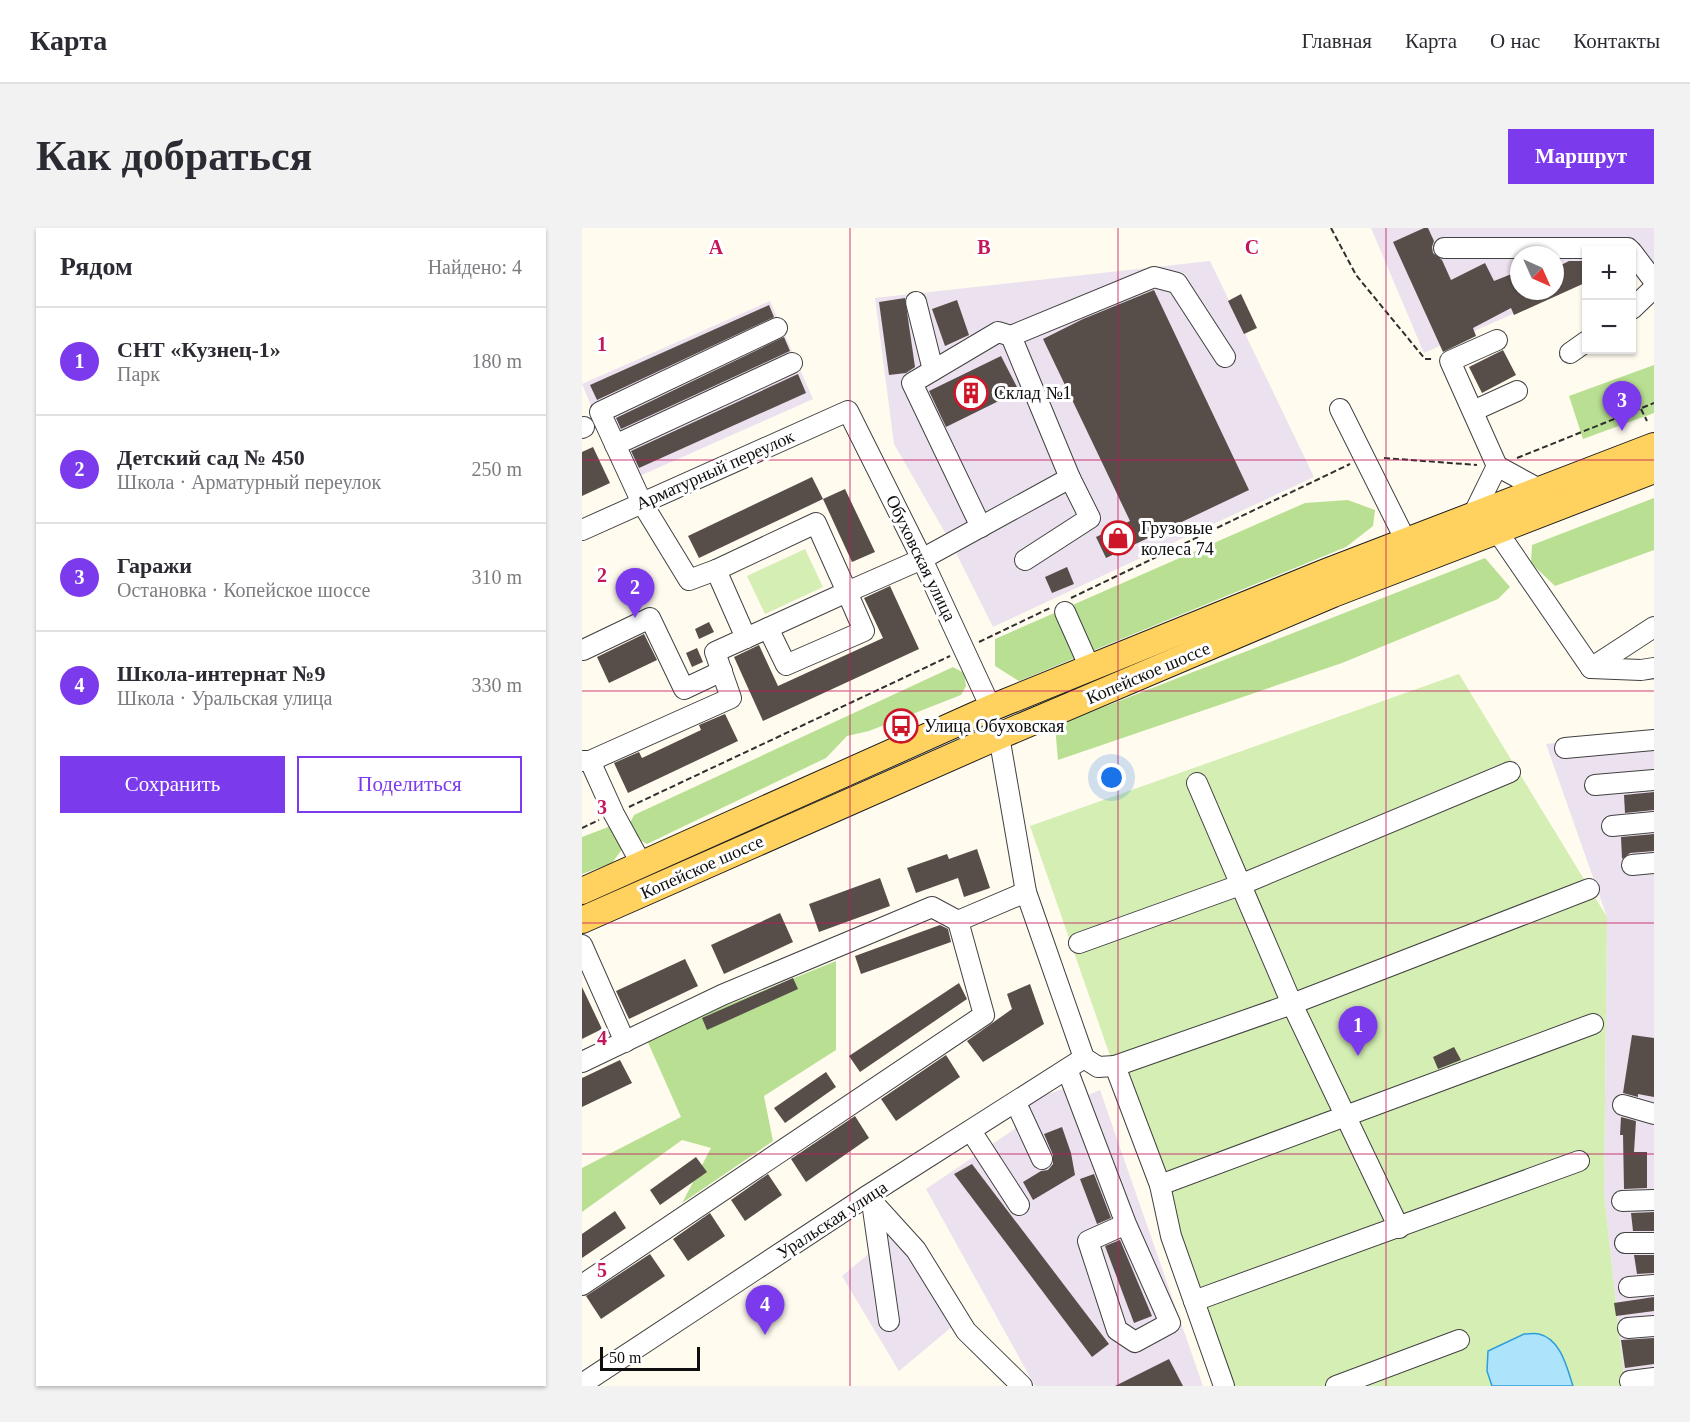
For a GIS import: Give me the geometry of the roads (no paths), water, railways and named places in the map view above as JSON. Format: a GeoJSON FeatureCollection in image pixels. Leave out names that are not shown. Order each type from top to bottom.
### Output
{"type":"FeatureCollection","features":[{"type":"Feature","properties":{"kind":"main road","name":"Копейское шоссе"},"geometry":{"type":"LineString","coordinates":[[582,891],[991,708],[1407,541],[1654,446]]}},
{"type":"Feature","properties":{"kind":"main road","name":"Копейское шоссе"},"geometry":{"type":"LineString","coordinates":[[582,920],[999,736],[1333,594],[1654,470]]}},
{"type":"Feature","properties":{"kind":"main road"},"geometry":{"type":"LineString","coordinates":[[991,708],[999,736]]}},
{"type":"Feature","properties":{"kind":"street"},"geometry":{"type":"LineString","coordinates":[[1444,248],[1582,248]]}},
{"type":"Feature","properties":{"kind":"street"},"geometry":{"type":"LineString","coordinates":[[1636,258],[1654,281]]}},
{"type":"Feature","properties":{"kind":"street"},"geometry":{"type":"LineString","coordinates":[[981,527],[912,383],[998,332],[1011,336],[1154,277],[1177,283],[1225,357]]}},
{"type":"Feature","properties":{"kind":"street"},"geometry":{"type":"LineString","coordinates":[[1636,305],[1654,288]]}},
{"type":"Feature","properties":{"kind":"street"},"geometry":{"type":"LineString","coordinates":[[916,302],[933,370]]}},
{"type":"Feature","properties":{"kind":"street"},"geometry":{"type":"LineString","coordinates":[[768,628],[786,665],[864,631],[816,523],[716,570],[688,580],[642,503],[600,412],[777,328]]}},
{"type":"Feature","properties":{"kind":"street"},"geometry":{"type":"LineString","coordinates":[[1011,336],[1070,478],[1090,518],[1025,560]]}},
{"type":"Feature","properties":{"kind":"street"},"geometry":{"type":"LineString","coordinates":[[1497,340],[1450,361],[1497,466],[1539,489]]}},
{"type":"Feature","properties":{"kind":"street"},"geometry":{"type":"LineString","coordinates":[[1570,353],[1582,345]]}},
{"type":"Feature","properties":{"kind":"street"},"geometry":{"type":"LineString","coordinates":[[615,445],[792,363]]}},
{"type":"Feature","properties":{"kind":"street"},"geometry":{"type":"LineString","coordinates":[[1473,411],[1517,392]]}},
{"type":"Feature","properties":{"kind":"street"},"geometry":{"type":"LineString","coordinates":[[1340,410],[1407,541]]}},
{"type":"Feature","properties":{"kind":"street","name":"Арматурный переулок"},"geometry":{"type":"LineString","coordinates":[[582,530],[848,411]]}},
{"type":"Feature","properties":{"kind":"street","name":"Обуховская улица"},"geometry":{"type":"LineString","coordinates":[[848,411],[922,559],[991,708]]}},
{"type":"Feature","properties":{"kind":"street"},"geometry":{"type":"LineString","coordinates":[[1473,515],[1497,466]]}},
{"type":"Feature","properties":{"kind":"street"},"geometry":{"type":"LineString","coordinates":[[642,865],[586,761],[731,698],[715,652],[922,559],[1070,478]]}},
{"type":"Feature","properties":{"kind":"street"},"geometry":{"type":"LineString","coordinates":[[1497,531],[1590,668]]}},
{"type":"Feature","properties":{"kind":"street"},"geometry":{"type":"LineString","coordinates":[[716,570],[746,638]]}},
{"type":"Feature","properties":{"kind":"street"},"geometry":{"type":"LineString","coordinates":[[1059,607],[1090,668]]}},
{"type":"Feature","properties":{"kind":"street"},"geometry":{"type":"LineString","coordinates":[[583,650],[650,618],[684,689],[722,671]]}},
{"type":"Feature","properties":{"kind":"street"},"geometry":{"type":"LineString","coordinates":[[1590,668],[1654,627]]}},
{"type":"Feature","properties":{"kind":"street"},"geometry":{"type":"LineString","coordinates":[[1590,668],[1641,670],[1654,668]]}},
{"type":"Feature","properties":{"kind":"street"},"geometry":{"type":"LineString","coordinates":[[999,736],[1026,892],[1084,1058],[1098,1067],[1114,1066],[1292,1004],[1588,889]]}},
{"type":"Feature","properties":{"kind":"street"},"geometry":{"type":"LineString","coordinates":[[1565,748],[1654,740]]}},
{"type":"Feature","properties":{"kind":"street"},"geometry":{"type":"LineString","coordinates":[[1079,943],[1240,885],[1510,772]]}},
{"type":"Feature","properties":{"kind":"street"},"geometry":{"type":"LineString","coordinates":[[1595,785],[1654,780]]}},
{"type":"Feature","properties":{"kind":"street"},"geometry":{"type":"LineString","coordinates":[[1197,783],[1292,1004],[1399,1228]]}},
{"type":"Feature","properties":{"kind":"street"},"geometry":{"type":"LineString","coordinates":[[1612,826],[1654,822]]}},
{"type":"Feature","properties":{"kind":"street"},"geometry":{"type":"LineString","coordinates":[[1632,865],[1654,864]]}},
{"type":"Feature","properties":{"kind":"street"},"geometry":{"type":"LineString","coordinates":[[958,921],[1026,892]]}},
{"type":"Feature","properties":{"kind":"street"},"geometry":{"type":"LineString","coordinates":[[582,1062],[722,995],[932,907],[958,921],[984,1014],[582,1285]]}},
{"type":"Feature","properties":{"kind":"street"},"geometry":{"type":"LineString","coordinates":[[582,945],[625,1042]]}},
{"type":"Feature","properties":{"kind":"street"},"geometry":{"type":"LineString","coordinates":[[1160,1185],[1593,1024]]}},
{"type":"Feature","properties":{"kind":"street","name":"Уральская улица"},"geometry":{"type":"LineString","coordinates":[[582,1384],[1084,1058]]}},
{"type":"Feature","properties":{"kind":"street"},"geometry":{"type":"LineString","coordinates":[[1114,1066],[1160,1185],[1171,1236],[1224,1386]]}},
{"type":"Feature","properties":{"kind":"street"},"geometry":{"type":"LineString","coordinates":[[1067,1070],[1126,1224],[1170,1323],[1135,1342],[1117,1330],[1088,1240],[1126,1224]]}},
{"type":"Feature","properties":{"kind":"street"},"geometry":{"type":"LineString","coordinates":[[1016,1102],[1042,1159]]}},
{"type":"Feature","properties":{"kind":"street"},"geometry":{"type":"LineString","coordinates":[[1623,1105],[1654,1114]]}},
{"type":"Feature","properties":{"kind":"street"},"geometry":{"type":"LineString","coordinates":[[971,1131],[1019,1205]]}},
{"type":"Feature","properties":{"kind":"street"},"geometry":{"type":"LineString","coordinates":[[1194,1301],[1579,1161]]}},
{"type":"Feature","properties":{"kind":"street"},"geometry":{"type":"LineString","coordinates":[[870,1199],[889,1321]]}},
{"type":"Feature","properties":{"kind":"street"},"geometry":{"type":"LineString","coordinates":[[870,1199],[916,1250],[966,1331],[1022,1386]]}},
{"type":"Feature","properties":{"kind":"street"},"geometry":{"type":"LineString","coordinates":[[1622,1201],[1654,1200]]}},
{"type":"Feature","properties":{"kind":"street"},"geometry":{"type":"LineString","coordinates":[[1625,1244],[1654,1243]]}},
{"type":"Feature","properties":{"kind":"street"},"geometry":{"type":"LineString","coordinates":[[1629,1287],[1654,1285]]}},
{"type":"Feature","properties":{"kind":"street"},"geometry":{"type":"LineString","coordinates":[[1628,1328],[1654,1326]]}},
{"type":"Feature","properties":{"kind":"street"},"geometry":{"type":"LineString","coordinates":[[1336,1386],[1459,1340]]}},
{"type":"Feature","properties":{"kind":"street"},"geometry":{"type":"LineString","coordinates":[[1630,1381],[1654,1377]]}},
{"type":"Feature","properties":{"kind":"water"},"geometry":{"type":"Polygon","coordinates":[[[1524,1334],[1539,1334],[1553,1342],[1562,1355],[1573,1386],[1492,1386],[1487,1371],[1488,1351],[1524,1334]]]}},
{"type":"Feature","properties":{"kind":"place","name":"Склад №1"},"geometry":{"type":"Point","coordinates":[971,393]}},
{"type":"Feature","properties":{"kind":"place","name":"Гаражи"},"geometry":{"type":"Point","coordinates":[1622,431]}},
{"type":"Feature","properties":{"kind":"place","name":"Грузовые колеса 74"},"geometry":{"type":"Point","coordinates":[1118,538]}},
{"type":"Feature","properties":{"kind":"place","name":"Детский сад № 450"},"geometry":{"type":"Point","coordinates":[635,618]}},
{"type":"Feature","properties":{"kind":"place","name":"Улица Обуховская"},"geometry":{"type":"Point","coordinates":[901,726]}},
{"type":"Feature","properties":{"kind":"place","name":"СНТ «Кузнец-1»"},"geometry":{"type":"Point","coordinates":[1358,1056]}},
{"type":"Feature","properties":{"kind":"place","name":"Школа-интернат №9"},"geometry":{"type":"Point","coordinates":[765,1335]}}]}
